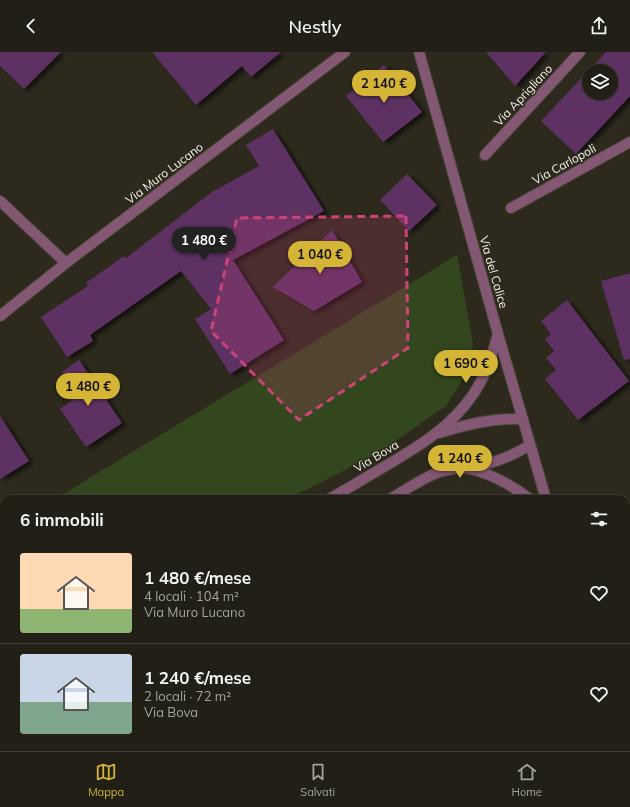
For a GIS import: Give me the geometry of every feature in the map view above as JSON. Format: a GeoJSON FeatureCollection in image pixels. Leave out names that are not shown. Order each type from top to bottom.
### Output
{"type":"FeatureCollection","features":[{"type":"Feature","properties":{"kind":"street","name":"Via Muro Lucano"},"geometry":{"type":"LineString","coordinates":[[0,316],[66,263],[345,52]]}},
{"type":"Feature","properties":{"kind":"street","name":"Via del Calice"},"geometry":{"type":"LineString","coordinates":[[419,52],[545,495]]}},
{"type":"Feature","properties":{"kind":"street","name":"Via Aprigliano"},"geometry":{"type":"LineString","coordinates":[[485,155],[580,52]]}},
{"type":"Feature","properties":{"kind":"street","name":"Via Carlopoli"},"geometry":{"type":"LineString","coordinates":[[511,208],[630,142]]}},
{"type":"Feature","properties":{"kind":"street"},"geometry":{"type":"LineString","coordinates":[[0,201],[66,263]]}},
{"type":"Feature","properties":{"kind":"street","name":"Via Bova"},"geometry":{"type":"LineString","coordinates":[[435,435],[465,405],[474,393],[489,363],[498,334]]}},
{"type":"Feature","properties":{"kind":"street","name":"Via Bova"},"geometry":{"type":"LineString","coordinates":[[336,495],[435,435],[459,426],[488,420],[505,418],[523,419]]}},
{"type":"Feature","properties":{"kind":"street"},"geometry":{"type":"LineString","coordinates":[[397,495],[434,474],[447,470],[499,461],[530,445]]}},
{"type":"Feature","properties":{"kind":"street"},"geometry":{"type":"LineString","coordinates":[[465,468],[485,474],[510,485],[524,495]]}},
{"type":"Feature","properties":{"kind":"highlighted area"},"geometry":{"type":"Polygon","coordinates":[[[406,216],[408,348],[299,420],[211,331],[237,218],[406,216]]]}},
{"type":"Feature","properties":{"kind":"green space"},"geometry":{"type":"Polygon","coordinates":[[[457,255],[473,344],[466,374],[446,406],[378,453],[296,495],[62,495],[457,255]]]}},
{"type":"Feature","properties":{"kind":"building"},"geometry":{"type":"Polygon","coordinates":[[[0,52],[61,52],[24,89],[0,66],[0,52]]]}},
{"type":"Feature","properties":{"kind":"building"},"geometry":{"type":"Polygon","coordinates":[[[152,52],[281,52],[251,77],[242,66],[196,105],[152,52]]]}},
{"type":"Feature","properties":{"kind":"building"},"geometry":{"type":"Polygon","coordinates":[[[486,52],[546,52],[515,86],[486,52]]]}},
{"type":"Feature","properties":{"kind":"building"},"geometry":{"type":"Polygon","coordinates":[[[606,52],[630,52],[630,96],[576,154],[541,121],[582,77],[582,100],[618,100],[618,64],[595,64],[606,52]]]}},
{"type":"Feature","properties":{"kind":"building"},"geometry":{"type":"Polygon","coordinates":[[[384,65],[422,112],[383,142],[346,96],[384,65]]]}},
{"type":"Feature","properties":{"kind":"building"},"geometry":{"type":"Polygon","coordinates":[[[273,129],[324,211],[233,260],[284,340],[230,374],[195,319],[211,309],[181,271],[90,335],[93,341],[67,357],[41,317],[88,286],[86,283],[124,256],[126,258],[212,192],[259,166],[246,145],[273,129]]]}},
{"type":"Feature","properties":{"kind":"building"},"geometry":{"type":"Polygon","coordinates":[[[407,174],[437,205],[409,231],[380,200],[407,174]]]}},
{"type":"Feature","properties":{"kind":"building"},"geometry":{"type":"Polygon","coordinates":[[[332,230],[362,282],[314,311],[273,287],[332,230]]]}},
{"type":"Feature","properties":{"kind":"building"},"geometry":{"type":"Polygon","coordinates":[[[630,273],[630,359],[624,360],[601,281],[630,273]]]}},
{"type":"Feature","properties":{"kind":"building"},"geometry":{"type":"Polygon","coordinates":[[[567,300],[629,381],[578,420],[545,379],[556,370],[546,358],[554,351],[545,339],[551,334],[541,321],[567,300]]]}},
{"type":"Feature","properties":{"kind":"building"},"geometry":{"type":"Polygon","coordinates":[[[79,360],[122,423],[86,447],[60,409],[78,396],[62,372],[79,360]]]}},
{"type":"Feature","properties":{"kind":"building"},"geometry":{"type":"Polygon","coordinates":[[[0,416],[29,461],[0,479],[0,416]]]}}]}
